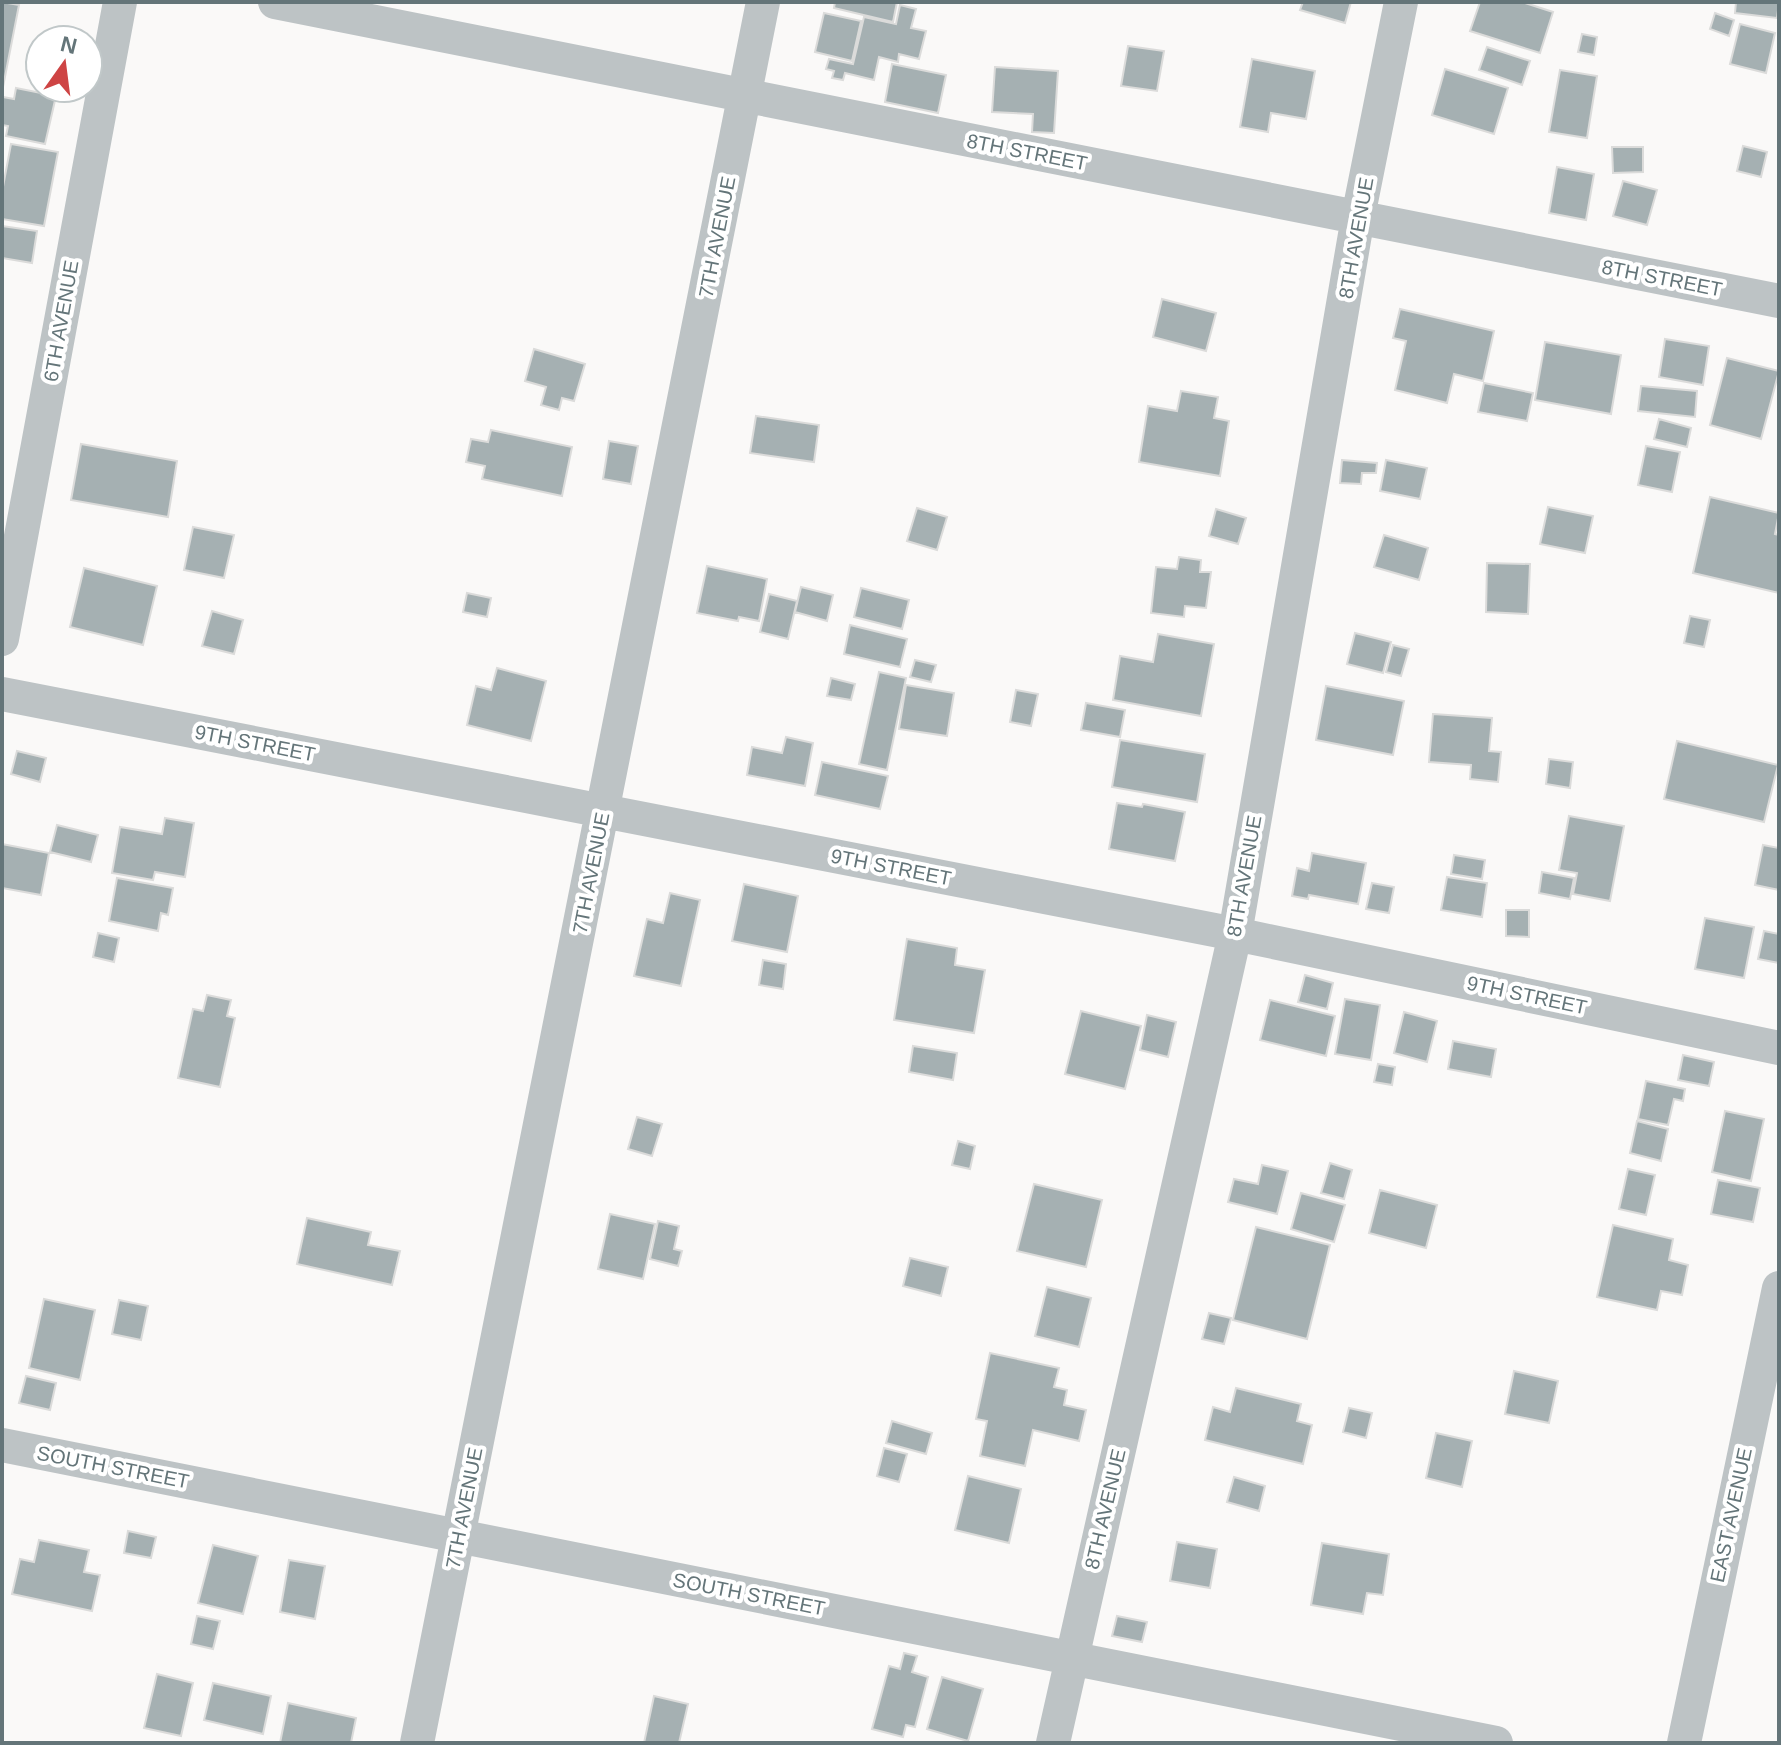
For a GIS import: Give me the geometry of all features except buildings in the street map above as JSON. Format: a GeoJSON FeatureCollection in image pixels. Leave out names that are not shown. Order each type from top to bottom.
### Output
{"type":"FeatureCollection","features":[{"type":"Feature","properties":{"kind":"street","name":"6TH AVENUE"},"geometry":{"type":"LineString","coordinates":[[2,639],[120,2]]}},
{"type":"Feature","properties":{"kind":"street","name":"8TH STREET"},"geometry":{"type":"LineString","coordinates":[[275,2],[1779,301]]}},
{"type":"Feature","properties":{"kind":"street","name":"7TH AVENUE"},"geometry":{"type":"LineString","coordinates":[[417,1743],[763,2]]}},
{"type":"Feature","properties":{"kind":"street","name":"8TH AVENUE"},"geometry":{"type":"LineString","coordinates":[[1053,1743],[1235,934],[1358,217],[1401,2]]}},
{"type":"Feature","properties":{"kind":"street","name":"9TH STREET"},"geometry":{"type":"LineString","coordinates":[[2,694],[1235,934],[1779,1048]]}},
{"type":"Feature","properties":{"kind":"street","name":"EAST AVENUE"},"geometry":{"type":"LineString","coordinates":[[1684,1743],[1779,1288]]}},
{"type":"Feature","properties":{"kind":"street","name":"SOUTH STREET"},"geometry":{"type":"LineString","coordinates":[[2,1445],[1496,1743]]}}]}
